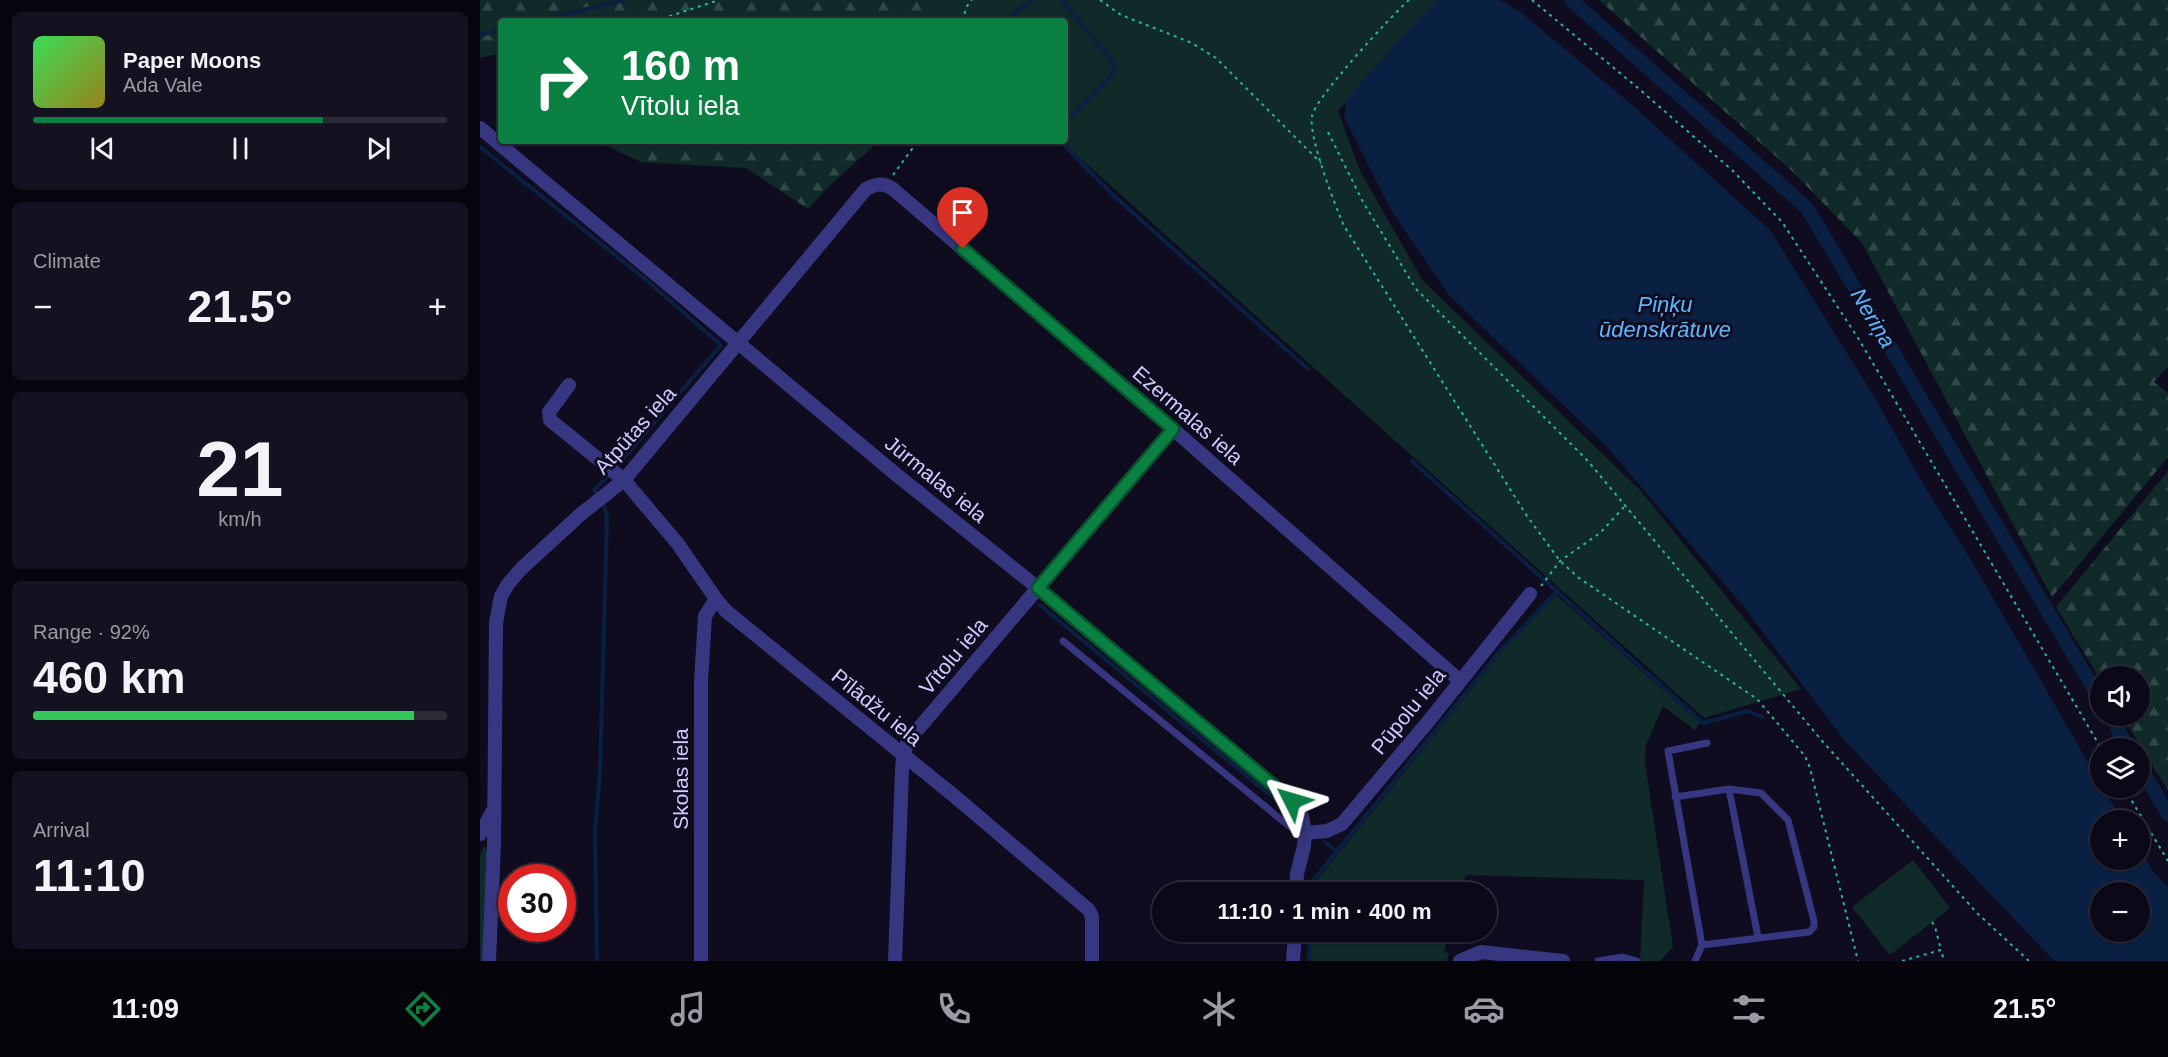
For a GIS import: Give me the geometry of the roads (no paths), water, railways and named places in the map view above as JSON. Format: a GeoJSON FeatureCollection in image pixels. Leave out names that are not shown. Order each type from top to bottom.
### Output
{"type":"FeatureCollection","features":[{"type":"Feature","properties":{"kind":"street","name":"Jūrmalas iela"},"geometry":{"type":"LineString","coordinates":[[480,128],[498,143]]}},
{"type":"Feature","properties":{"kind":"street","name":"Jūrmalas iela"},"geometry":{"type":"LineString","coordinates":[[499,144],[898,476],[1038,588],[1292,801],[1302,816],[1305,832]]}},
{"type":"Feature","properties":{"kind":"street","name":"Atpūtas iela"},"geometry":{"type":"LineString","coordinates":[[489,961],[494,808],[496,623],[501,596],[522,567],[581,514],[624,480],[866,189],[877,184],[886,184]]}},
{"type":"Feature","properties":{"kind":"street","name":"Ezermalas iela"},"geometry":{"type":"LineString","coordinates":[[886,184],[1173,429],[1459,680]]}},
{"type":"Feature","properties":{"kind":"street","name":"Pīlādžu iela"},"geometry":{"type":"LineString","coordinates":[[569,385],[549,412],[550,420],[624,480],[678,544],[726,611],[1089,910],[1092,917],[1092,961]]}},
{"type":"Feature","properties":{"kind":"street","name":"Vītolu iela"},"geometry":{"type":"LineString","coordinates":[[895,961],[903,756],[908,741],[1173,429]]}},
{"type":"Feature","properties":{"kind":"street","name":"Pūpolu iela"},"geometry":{"type":"LineString","coordinates":[[1305,832],[1327,831],[1342,824],[1535,590]]}},
{"type":"Feature","properties":{"kind":"street","name":"Skolas iela"},"geometry":{"type":"LineString","coordinates":[[701,961],[701,681],[705,616],[716,599]]}},
{"type":"Feature","properties":{"kind":"street","name":"Atpūtas iela"},"geometry":{"type":"LineString","coordinates":[[480,834],[494,808]]}},
{"type":"Feature","properties":{"kind":"street"},"geometry":{"type":"LineString","coordinates":[[1297,882],[1305,832]]}},
{"type":"Feature","properties":{"kind":"street"},"geometry":{"type":"LineString","coordinates":[[1293,961],[1294,942]]}},
{"type":"Feature","properties":{"kind":"street"},"geometry":{"type":"LineString","coordinates":[[1460,961],[1480,952],[1564,961]]}},
{"type":"Feature","properties":{"kind":"lane"},"geometry":{"type":"LineString","coordinates":[[1063,641],[1289,826],[1305,832]]}},
{"type":"Feature","properties":{"kind":"lane"},"geometry":{"type":"LineString","coordinates":[[1695,961],[1702,945],[1668,751],[1707,743]]}},
{"type":"Feature","properties":{"kind":"lane"},"geometry":{"type":"LineString","coordinates":[[1675,796],[1729,789],[1761,793],[1788,820],[1814,921],[1814,927],[1809,932],[1702,945]]}},
{"type":"Feature","properties":{"kind":"lane"},"geometry":{"type":"LineString","coordinates":[[1729,789],[1758,937]]}},
{"type":"Feature","properties":{"kind":"lane"},"geometry":{"type":"LineString","coordinates":[[1598,961],[1623,957],[1637,961]]}},
{"type":"Feature","properties":{"kind":"water","name":"Piņķu ūdenskrātuve"},"geometry":{"type":"Polygon","coordinates":[[[1438,0],[1500,0],[1519,11],[1631,104],[1770,230],[1875,398],[1923,484],[1971,560],[2090,766],[2090,798],[2109,798],[2116,810],[2090,810],[2090,870],[2150,870],[2150,866],[2168,887],[2168,961],[2054,961],[1845,741],[1740,602],[1607,447],[1449,295],[1392,212],[1344,117],[1347,99],[1438,0]]]}},
{"type":"Feature","properties":{"kind":"waterway"},"geometry":{"type":"LineString","coordinates":[[550,18],[624,0]]}},
{"type":"Feature","properties":{"kind":"waterway"},"geometry":{"type":"LineString","coordinates":[[1008,18],[1032,0]]}},
{"type":"Feature","properties":{"kind":"waterway"},"geometry":{"type":"LineString","coordinates":[[1061,0],[1115,64],[1111,76],[1068,119]]}},
{"type":"Feature","properties":{"kind":"waterway","name":"Neriņa"},"geometry":{"type":"LineString","coordinates":[[1571,0],[1807,208],[2090,682]]}},
{"type":"Feature","properties":{"kind":"waterway"},"geometry":{"type":"LineString","coordinates":[[480,35],[498,31]]}},
{"type":"Feature","properties":{"kind":"waterway"},"geometry":{"type":"LineString","coordinates":[[1063,144],[1113,195],[1308,369]]}},
{"type":"Feature","properties":{"kind":"waterway"},"geometry":{"type":"LineString","coordinates":[[480,147],[645,279],[721,345],[616,467]]}},
{"type":"Feature","properties":{"kind":"waterway"},"geometry":{"type":"LineString","coordinates":[[1412,461],[1703,723],[1748,711],[1762,717]]}},
{"type":"Feature","properties":{"kind":"waterway"},"geometry":{"type":"LineString","coordinates":[[597,494],[594,490],[609,475]]}},
{"type":"Feature","properties":{"kind":"waterway"},"geometry":{"type":"LineString","coordinates":[[597,961],[595,832],[600,771],[607,517],[604,504]]}},
{"type":"Feature","properties":{"kind":"waterway"},"geometry":{"type":"LineString","coordinates":[[1312,882],[1500,651],[1558,591]]}},
{"type":"Feature","properties":{"kind":"waterway"},"geometry":{"type":"LineString","coordinates":[[1040,605],[1283,806]]}},
{"type":"Feature","properties":{"kind":"waterway","name":"Neriņa"},"geometry":{"type":"LineString","coordinates":[[2116,726],[2123,738]]}},
{"type":"Feature","properties":{"kind":"waterway","name":"Neriņa"},"geometry":{"type":"LineString","coordinates":[[2150,784],[2168,814]]}},
{"type":"Feature","properties":{"kind":"waterway"},"geometry":{"type":"LineString","coordinates":[[1325,842],[1337,852]]}},
{"type":"Feature","properties":{"kind":"waterway"},"geometry":{"type":"LineString","coordinates":[[1309,961],[1310,942]]}}]}
